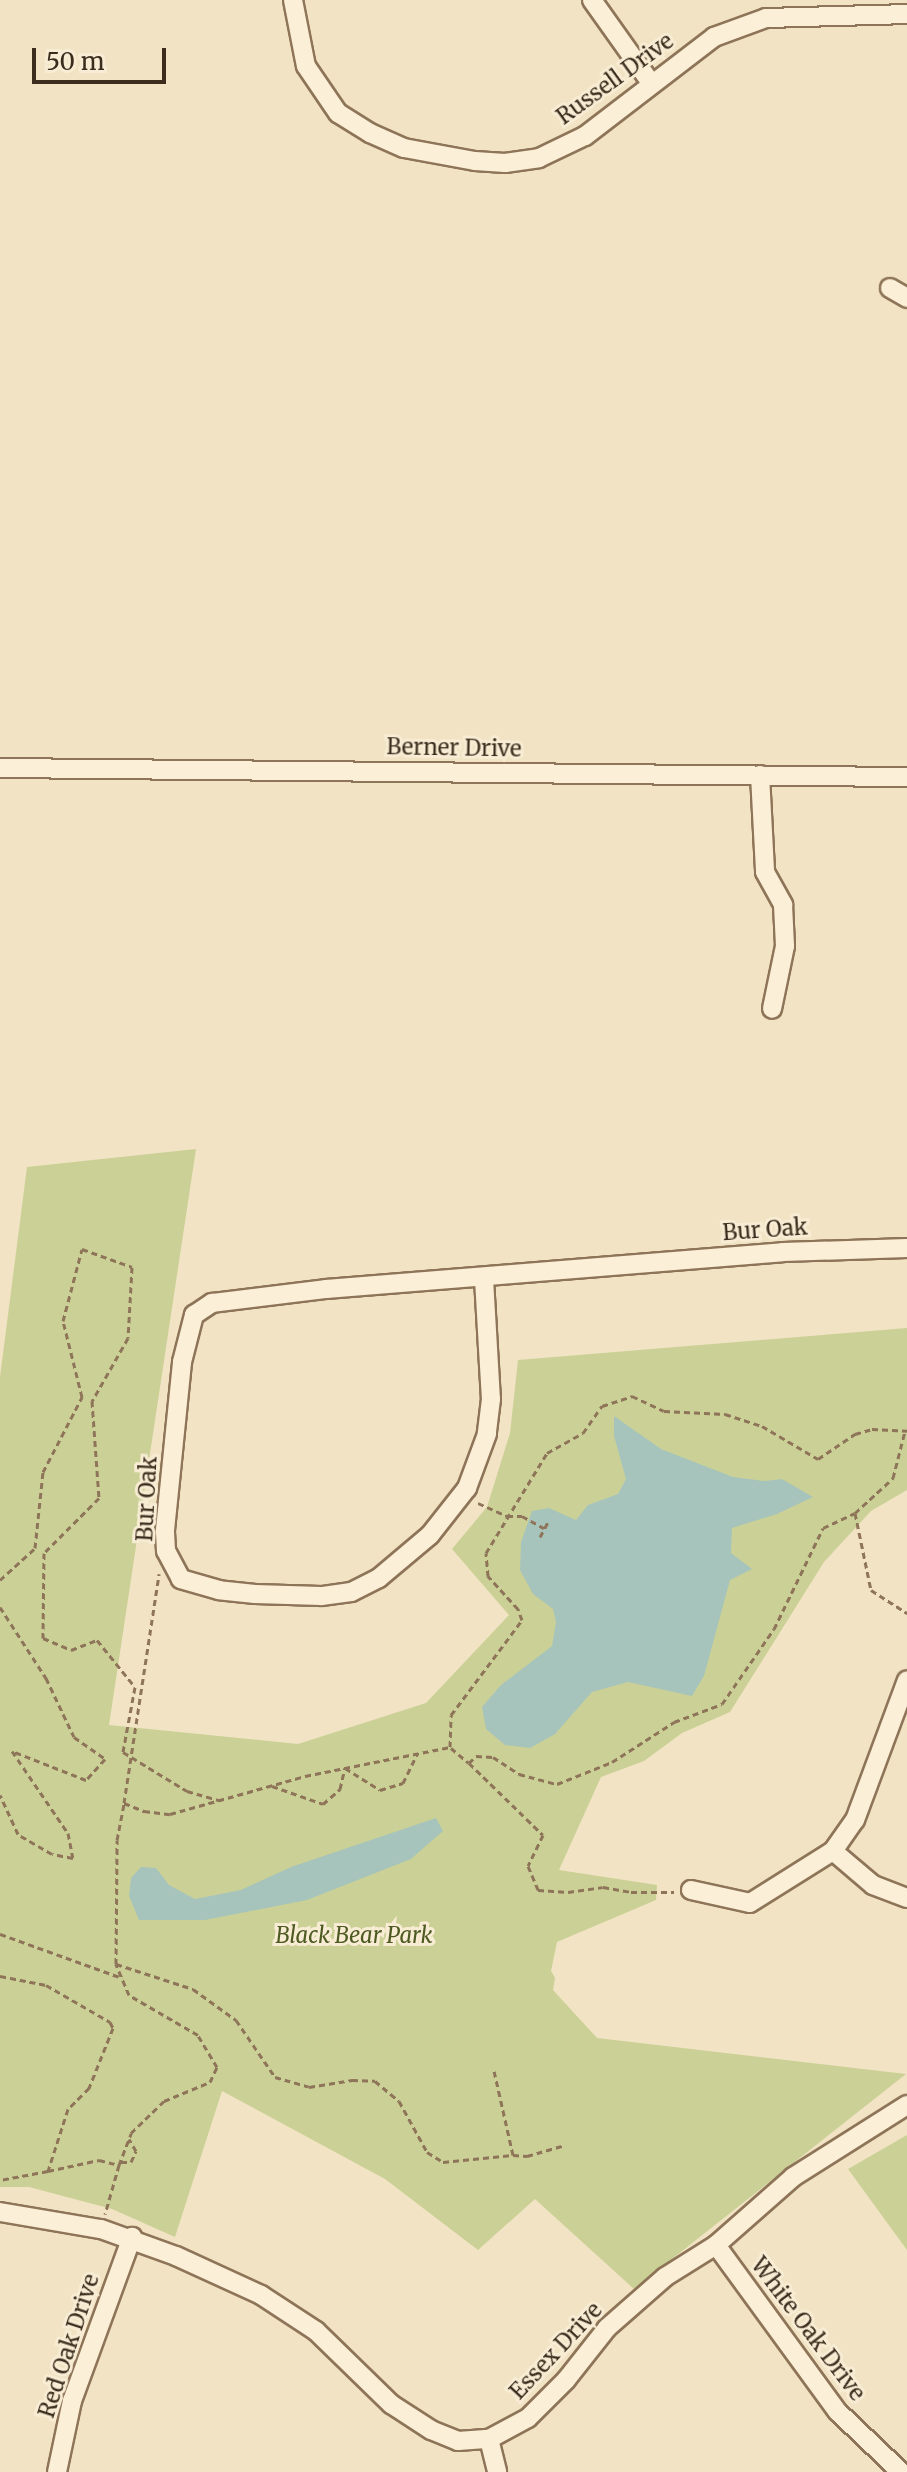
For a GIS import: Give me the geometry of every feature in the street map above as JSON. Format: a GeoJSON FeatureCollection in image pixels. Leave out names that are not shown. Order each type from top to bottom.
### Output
{"type":"FeatureCollection","features":[{"type":"Feature","properties":{"kind":"street","name":"Russell Drive"},"geometry":{"type":"LineString","coordinates":[[293,0],[306,66],[322,94],[338,113],[370,133],[404,148],[475,161],[505,163],[539,158],[585,136],[714,37],[766,18],[843,8],[907,14]]}},
{"type":"Feature","properties":{"kind":"street"},"geometry":{"type":"LineString","coordinates":[[592,0],[651,83]]}},
{"type":"Feature","properties":{"kind":"street"},"geometry":{"type":"LineString","coordinates":[[890,288],[907,298]]}},
{"type":"Feature","properties":{"kind":"street","name":"Berner Drive"},"geometry":{"type":"LineString","coordinates":[[0,768],[907,777]]}},
{"type":"Feature","properties":{"kind":"street"},"geometry":{"type":"LineString","coordinates":[[760,775],[765,872],[783,905],[784,919],[785,946],[772,1009]]}},
{"type":"Feature","properties":{"kind":"street","name":"Bur Oak"},"geometry":{"type":"LineString","coordinates":[[484,1279],[491,1399],[487,1434],[463,1495],[453,1511],[407,1558],[379,1578],[351,1592],[290,1596],[219,1590],[181,1579],[172,1565],[165,1530],[182,1362],[194,1315],[212,1303],[236,1297],[783,1252],[907,1248]]}},
{"type":"Feature","properties":{"kind":"street"},"geometry":{"type":"LineString","coordinates":[[691,1890],[750,1903],[833,1851],[855,1820],[907,1680]]}},
{"type":"Feature","properties":{"kind":"street"},"geometry":{"type":"LineString","coordinates":[[833,1851],[873,1885],[907,1898]]}},
{"type":"Feature","properties":{"kind":"street","name":"Essex Drive"},"geometry":{"type":"LineString","coordinates":[[489,2439],[528,2418],[566,2380],[607,2328],[665,2277],[716,2245],[793,2177],[907,2105]]}},
{"type":"Feature","properties":{"kind":"street"},"geometry":{"type":"LineString","coordinates":[[0,2212],[132,2237],[261,2295],[316,2331],[391,2404],[431,2430],[458,2441],[489,2439],[497,2472]]}},
{"type":"Feature","properties":{"kind":"street","name":"Red Oak Drive"},"geometry":{"type":"LineString","coordinates":[[57,2472],[72,2401],[132,2237]]}},
{"type":"Feature","properties":{"kind":"street","name":"White Oak Drive"},"geometry":{"type":"LineString","coordinates":[[716,2245],[838,2412],[901,2472]]}},
{"type":"Feature","properties":{"kind":"path"},"geometry":{"type":"LineString","coordinates":[[0,1580],[35,1548],[43,1472],[82,1397],[63,1321],[82,1249],[132,1267],[128,1338],[92,1401],[99,1498],[44,1553],[43,1638],[71,1650],[97,1640],[135,1687],[123,1752],[187,1791],[220,1800]]}},
{"type":"Feature","properties":{"kind":"path"},"geometry":{"type":"LineString","coordinates":[[450,1747],[451,1715],[522,1620],[518,1609],[488,1576],[486,1553],[547,1453],[583,1433],[602,1406],[632,1396],[664,1411],[725,1414],[762,1426],[818,1459],[855,1434],[872,1429],[906,1431],[893,1478],[855,1513],[823,1528],[774,1629],[722,1704],[674,1722],[612,1762],[557,1784],[519,1774],[493,1757],[476,1756],[469,1763]]}},
{"type":"Feature","properties":{"kind":"path"},"geometry":{"type":"LineString","coordinates":[[463,1495],[507,1516],[522,1516],[544,1528]]}},
{"type":"Feature","properties":{"kind":"path"},"geometry":{"type":"LineString","coordinates":[[855,1513],[871,1590],[907,1613]]}},
{"type":"Feature","properties":{"kind":"path"},"geometry":{"type":"LineString","coordinates":[[540,1537],[549,1520]]}},
{"type":"Feature","properties":{"kind":"path"},"geometry":{"type":"LineString","coordinates":[[101,2229],[129,2139],[164,2101],[210,2082],[217,2067],[198,2035],[129,1995],[116,1964],[117,1840],[157,1576],[172,1565]]}},
{"type":"Feature","properties":{"kind":"path"},"geometry":{"type":"LineString","coordinates":[[0,1607],[46,1678],[74,1737],[105,1759],[86,1780],[12,1751],[68,1833],[73,1858],[52,1854],[18,1834],[0,1795]]}},
{"type":"Feature","properties":{"kind":"path"},"geometry":{"type":"LineString","coordinates":[[124,1803],[144,1811],[170,1814],[345,1768],[450,1747]]}},
{"type":"Feature","properties":{"kind":"path"},"geometry":{"type":"LineString","coordinates":[[450,1747],[543,1835],[528,1866],[538,1890],[568,1892],[603,1887],[631,1892],[691,1890]]}},
{"type":"Feature","properties":{"kind":"path"},"geometry":{"type":"LineString","coordinates":[[345,1768],[380,1790],[403,1783],[417,1754]]}},
{"type":"Feature","properties":{"kind":"path"},"geometry":{"type":"LineString","coordinates":[[272,1786],[323,1804],[340,1789],[345,1768]]}},
{"type":"Feature","properties":{"kind":"path"},"geometry":{"type":"LineString","coordinates":[[0,1934],[122,1978]]}},
{"type":"Feature","properties":{"kind":"path"},"geometry":{"type":"LineString","coordinates":[[116,1964],[193,1989],[236,2020],[275,2077],[309,2087],[352,2080],[375,2081],[399,2101],[427,2152],[443,2162],[527,2156],[563,2146]]}},
{"type":"Feature","properties":{"kind":"path"},"geometry":{"type":"LineString","coordinates":[[0,1976],[46,1985],[110,2022],[113,2028],[89,2088],[68,2109],[48,2171]]}},
{"type":"Feature","properties":{"kind":"path"},"geometry":{"type":"LineString","coordinates":[[494,2071],[513,2155]]}},
{"type":"Feature","properties":{"kind":"path"},"geometry":{"type":"LineString","coordinates":[[0,2180],[99,2160],[120,2164],[131,2162],[136,2151],[129,2139]]}},
{"type":"Feature","properties":{"kind":"green space","name":"Black Bear Park"},"geometry":{"type":"Polygon","coordinates":[[[196,1149],[109,1725],[298,1744],[426,1703],[509,1615],[452,1549],[487,1507],[510,1433],[518,1360],[907,1328],[907,1490],[871,1511],[824,1562],[730,1712],[682,1733],[644,1761],[601,1777],[559,1870],[657,1885],[656,1900],[557,1942],[551,1971],[555,1978],[553,1990],[597,2038],[906,2074],[634,2289],[535,2199],[478,2250],[385,2179],[222,2091],[175,2237],[112,2209],[29,2187],[0,2187],[0,1377],[27,1167],[196,1149]]]}},
{"type":"Feature","properties":{"kind":"green space"},"geometry":{"type":"Polygon","coordinates":[[[907,2135],[907,2250],[848,2169],[907,2135]]]}},
{"type":"Feature","properties":{"kind":"water"},"geometry":{"type":"Polygon","coordinates":[[[614,1416],[661,1449],[733,1477],[765,1481],[782,1479],[813,1497],[777,1514],[732,1528],[731,1553],[752,1569],[730,1580],[704,1676],[692,1696],[628,1682],[592,1692],[555,1734],[530,1748],[505,1745],[486,1729],[482,1707],[501,1685],[552,1646],[556,1622],[553,1609],[533,1594],[520,1570],[521,1542],[532,1511],[549,1508],[576,1520],[588,1505],[618,1494],[626,1479],[614,1436],[614,1416]]]}},
{"type":"Feature","properties":{"kind":"water"},"geometry":{"type":"Polygon","coordinates":[[[436,1818],[443,1831],[411,1859],[307,1900],[205,1920],[139,1920],[129,1896],[131,1878],[141,1867],[156,1868],[169,1885],[195,1899],[241,1890],[291,1867],[436,1818]]]}}]}
